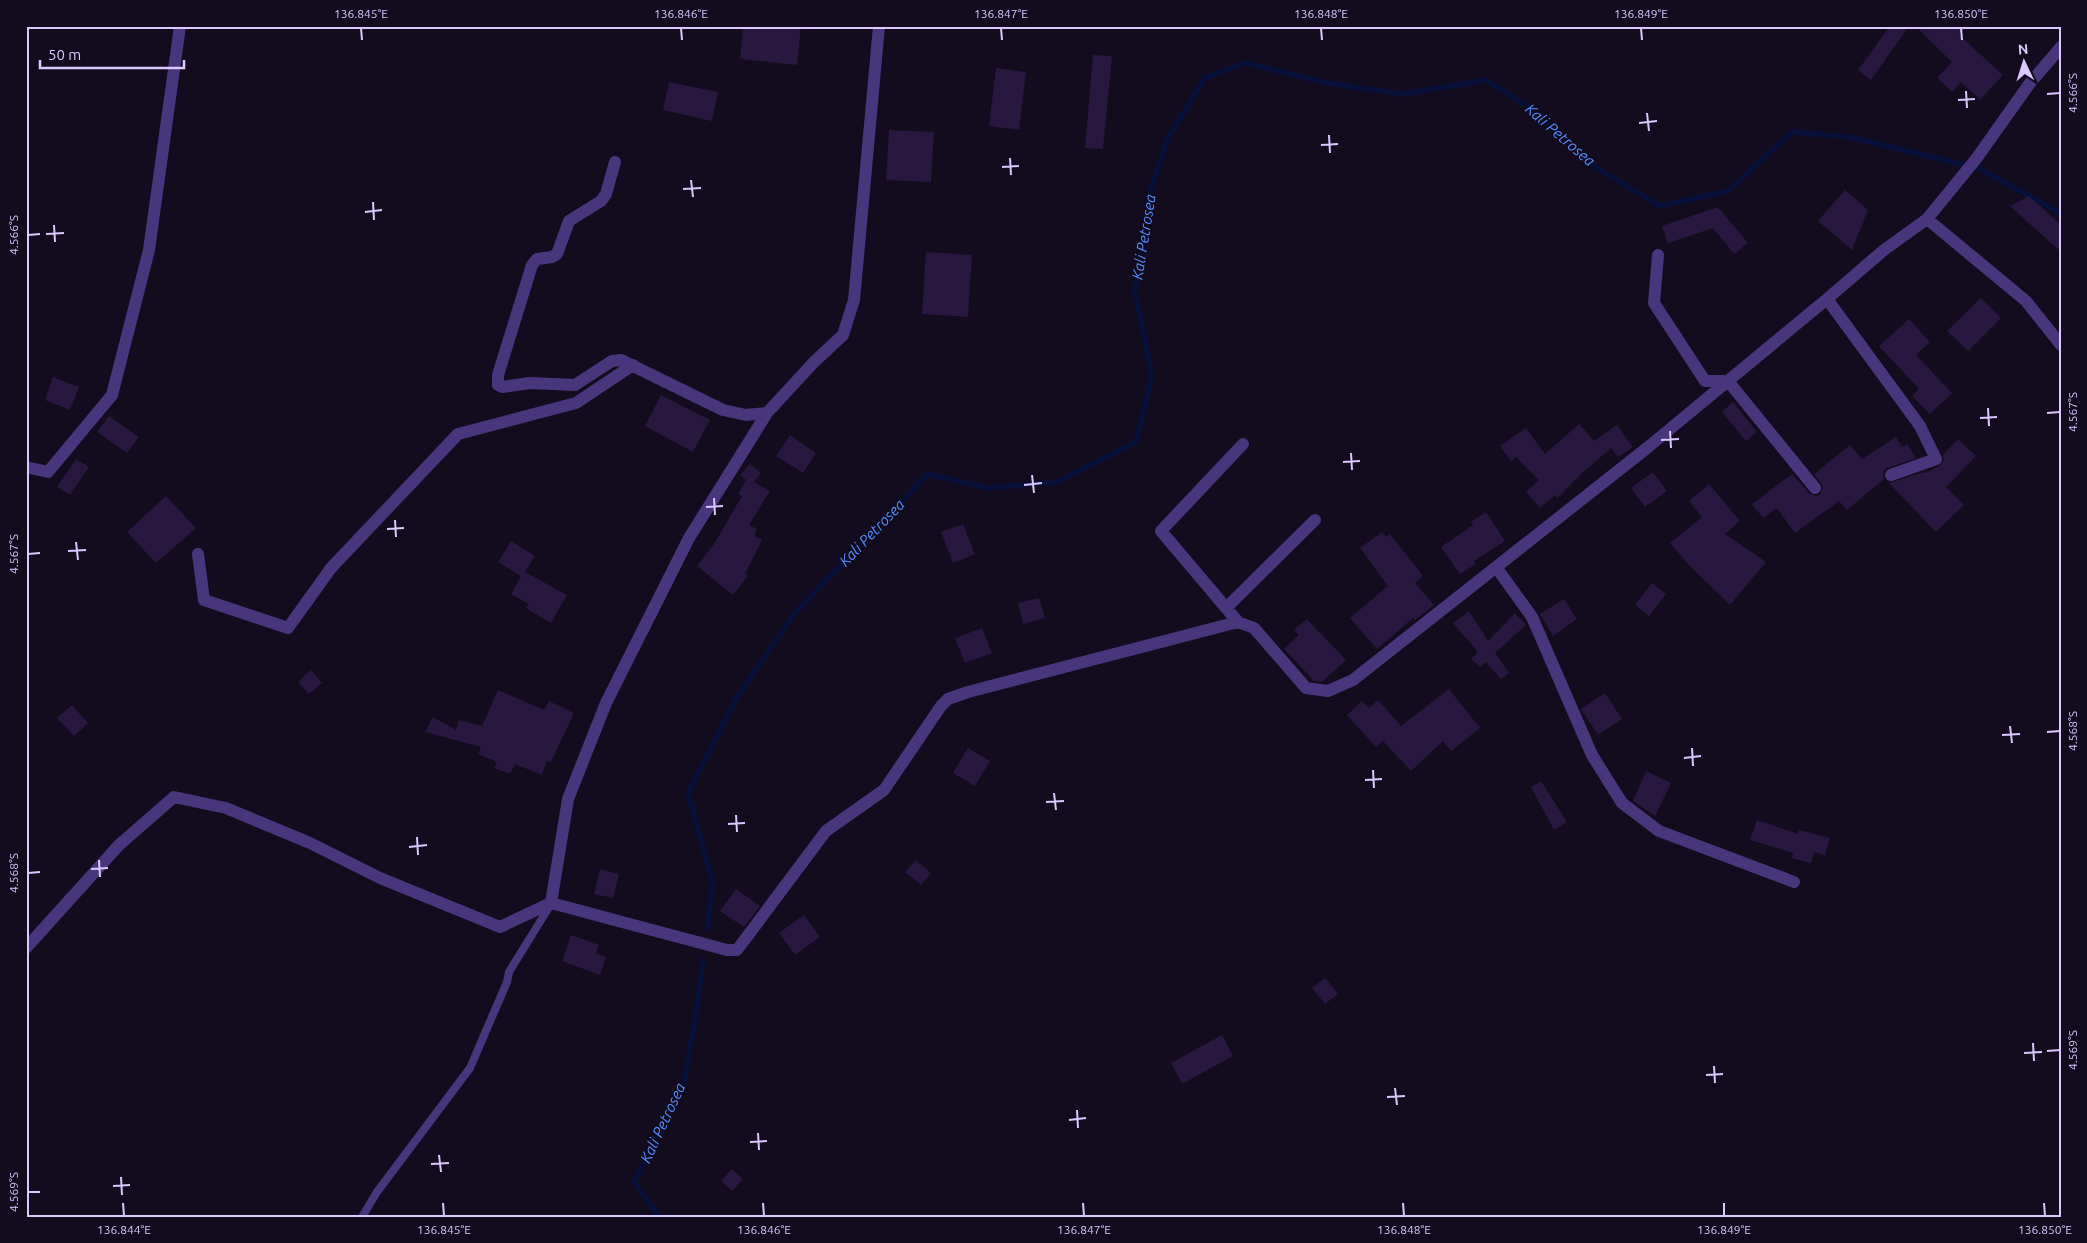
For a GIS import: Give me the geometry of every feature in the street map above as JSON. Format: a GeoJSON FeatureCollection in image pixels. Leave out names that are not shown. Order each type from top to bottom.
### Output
{"type":"FeatureCollection","features":[{"type":"Feature","properties":{"kind":"street"},"geometry":{"type":"LineString","coordinates":[[26,467],[48,472],[112,395],[149,250],[180,26]]}},
{"type":"Feature","properties":{"kind":"street"},"geometry":{"type":"LineString","coordinates":[[551,903],[568,798],[606,703],[689,538],[767,413],[842,335],[854,300],[879,26]]}},
{"type":"Feature","properties":{"kind":"street"},"geometry":{"type":"LineString","coordinates":[[1243,444],[1161,531],[1238,622],[1254,628],[1306,688],[1328,691],[1353,680],[1647,448],[1828,299],[1884,250],[1927,218],[1976,159],[2030,83],[2061,48]]}},
{"type":"Feature","properties":{"kind":"street"},"geometry":{"type":"LineString","coordinates":[[615,162],[606,194],[601,201],[569,221],[557,254],[552,257],[537,259],[532,265],[498,375],[498,384],[502,387],[530,383],[576,384],[612,361],[621,360],[723,410],[746,415],[767,413]]}},
{"type":"Feature","properties":{"kind":"street"},"geometry":{"type":"LineString","coordinates":[[1927,218],[2026,301],[2061,345]]}},
{"type":"Feature","properties":{"kind":"street"},"geometry":{"type":"LineString","coordinates":[[1658,255],[1654,303],[1705,381],[1728,381]]}},
{"type":"Feature","properties":{"kind":"street"},"geometry":{"type":"LineString","coordinates":[[1828,299],[1920,426],[1936,459],[1891,475]]}},
{"type":"Feature","properties":{"kind":"street"},"geometry":{"type":"LineString","coordinates":[[198,554],[204,600],[288,628],[331,568],[458,434],[576,403],[633,366]]}},
{"type":"Feature","properties":{"kind":"street"},"geometry":{"type":"LineString","coordinates":[[1728,381],[1815,488]]}},
{"type":"Feature","properties":{"kind":"street"},"geometry":{"type":"LineString","coordinates":[[1226,608],[1315,520]]}},
{"type":"Feature","properties":{"kind":"street"},"geometry":{"type":"LineString","coordinates":[[1496,567],[1532,617],[1592,755],[1622,803],[1659,831],[1794,882]]}},
{"type":"Feature","properties":{"kind":"street"},"geometry":{"type":"LineString","coordinates":[[26,948],[119,845],[174,797],[226,808],[310,843],[380,878],[500,927],[551,903],[650,931],[672,934],[727,950],[737,950],[826,831],[884,790],[940,706],[948,699],[968,692],[1238,622]]}},
{"type":"Feature","properties":{"kind":"lane"},"geometry":{"type":"LineString","coordinates":[[362,1217],[377,1192],[470,1068],[507,982],[509,972],[551,903]]}},
{"type":"Feature","properties":{"kind":"building"},"geometry":{"type":"Polygon","coordinates":[[[743,26],[801,26],[797,65],[740,59],[743,26]]]}},
{"type":"Feature","properties":{"kind":"building"},"geometry":{"type":"Polygon","coordinates":[[[1890,26],[1909,26],[1871,80],[1858,70],[1890,26]]]}},
{"type":"Feature","properties":{"kind":"building"},"geometry":{"type":"Polygon","coordinates":[[[1915,26],[1967,26],[1959,35],[2003,75],[1980,100],[1961,82],[1952,92],[1937,78],[1952,62],[1915,26]]]}},
{"type":"Feature","properties":{"kind":"building"},"geometry":{"type":"Polygon","coordinates":[[[1093,55],[1112,56],[1103,149],[1085,148],[1093,55]]]}},
{"type":"Feature","properties":{"kind":"building"},"geometry":{"type":"Polygon","coordinates":[[[996,68],[1026,72],[1019,130],[989,126],[996,68]]]}},
{"type":"Feature","properties":{"kind":"building"},"geometry":{"type":"Polygon","coordinates":[[[669,82],[718,92],[712,121],[663,110],[669,82]]]}},
{"type":"Feature","properties":{"kind":"building"},"geometry":{"type":"Polygon","coordinates":[[[889,130],[934,132],[931,182],[886,180],[889,130]]]}},
{"type":"Feature","properties":{"kind":"building"},"geometry":{"type":"Polygon","coordinates":[[[1845,190],[1868,210],[1852,250],[1818,221],[1845,190]]]}},
{"type":"Feature","properties":{"kind":"building"},"geometry":{"type":"Polygon","coordinates":[[[2029,196],[2061,225],[2061,252],[2010,206],[2029,196]]]}},
{"type":"Feature","properties":{"kind":"building"},"geometry":{"type":"Polygon","coordinates":[[[1718,207],[1748,243],[1734,254],[1713,228],[1668,243],[1662,226],[1718,207]]]}},
{"type":"Feature","properties":{"kind":"building"},"geometry":{"type":"Polygon","coordinates":[[[926,252],[972,255],[968,317],[922,314],[926,252]]]}},
{"type":"Feature","properties":{"kind":"building"},"geometry":{"type":"Polygon","coordinates":[[[1981,298],[2001,318],[1968,351],[1947,331],[1981,298]]]}},
{"type":"Feature","properties":{"kind":"building"},"geometry":{"type":"Polygon","coordinates":[[[1909,319],[1930,342],[1916,355],[1952,393],[1930,414],[1912,396],[1919,389],[1879,346],[1909,319]]]}},
{"type":"Feature","properties":{"kind":"building"},"geometry":{"type":"Polygon","coordinates":[[[53,377],[79,387],[70,410],[45,400],[53,377]]]}},
{"type":"Feature","properties":{"kind":"building"},"geometry":{"type":"Polygon","coordinates":[[[661,395],[710,420],[693,452],[645,426],[661,395]]]}},
{"type":"Feature","properties":{"kind":"building"},"geometry":{"type":"Polygon","coordinates":[[[1733,402],[1757,432],[1746,441],[1722,412],[1733,402]]]}},
{"type":"Feature","properties":{"kind":"building"},"geometry":{"type":"Polygon","coordinates":[[[109,416],[139,437],[127,453],[97,432],[109,416]]]}},
{"type":"Feature","properties":{"kind":"building"},"geometry":{"type":"Polygon","coordinates":[[[1579,424],[1594,441],[1617,425],[1633,447],[1618,457],[1611,448],[1581,474],[1558,498],[1555,495],[1540,508],[1526,492],[1539,480],[1516,457],[1511,461],[1500,446],[1526,428],[1545,454],[1579,424]]]}},
{"type":"Feature","properties":{"kind":"building"},"geometry":{"type":"Polygon","coordinates":[[[790,435],[816,453],[803,473],[776,456],[790,435]]]}},
{"type":"Feature","properties":{"kind":"building"},"geometry":{"type":"Polygon","coordinates":[[[1896,437],[1902,447],[1907,444],[1916,458],[1885,469],[1884,479],[1847,510],[1839,501],[1795,533],[1777,508],[1763,518],[1752,504],[1792,474],[1809,493],[1816,496],[1820,495],[1823,486],[1814,474],[1850,445],[1862,459],[1896,437]]]}},
{"type":"Feature","properties":{"kind":"building"},"geometry":{"type":"Polygon","coordinates":[[[1958,439],[1976,456],[1946,487],[1964,505],[1936,532],[1889,483],[1926,473],[1939,466],[1944,460],[1943,455],[1958,439]]]}},
{"type":"Feature","properties":{"kind":"building"},"geometry":{"type":"Polygon","coordinates":[[[76,459],[89,467],[70,495],[57,487],[76,459]]]}},
{"type":"Feature","properties":{"kind":"building"},"geometry":{"type":"Polygon","coordinates":[[[750,464],[761,473],[754,482],[770,491],[749,525],[757,529],[754,536],[762,540],[745,574],[748,576],[733,595],[697,566],[714,544],[742,496],[738,494],[746,480],[740,475],[750,464]]]}},
{"type":"Feature","properties":{"kind":"building"},"geometry":{"type":"Polygon","coordinates":[[[1653,472],[1667,491],[1645,507],[1631,488],[1653,472]]]}},
{"type":"Feature","properties":{"kind":"building"},"geometry":{"type":"Polygon","coordinates":[[[1709,484],[1740,521],[1725,534],[1766,562],[1730,605],[1688,564],[1670,543],[1702,517],[1689,501],[1709,484]]]}},
{"type":"Feature","properties":{"kind":"building"},"geometry":{"type":"Polygon","coordinates":[[[166,496],[196,528],[156,563],[127,532],[166,496]]]}},
{"type":"Feature","properties":{"kind":"building"},"geometry":{"type":"Polygon","coordinates":[[[1486,512],[1505,541],[1474,561],[1476,564],[1460,574],[1441,547],[1473,525],[1471,522],[1486,512]]]}},
{"type":"Feature","properties":{"kind":"building"},"geometry":{"type":"Polygon","coordinates":[[[963,524],[975,554],[953,563],[941,532],[963,524]]]}},
{"type":"Feature","properties":{"kind":"building"},"geometry":{"type":"Polygon","coordinates":[[[1382,532],[1386,537],[1390,534],[1423,576],[1415,583],[1434,605],[1415,620],[1413,618],[1377,649],[1350,618],[1388,586],[1360,548],[1382,532]]]}},
{"type":"Feature","properties":{"kind":"building"},"geometry":{"type":"Polygon","coordinates":[[[511,541],[535,556],[525,572],[567,595],[551,623],[526,608],[529,604],[511,594],[521,576],[498,562],[511,541]]]}},
{"type":"Feature","properties":{"kind":"building"},"geometry":{"type":"Polygon","coordinates":[[[1652,583],[1666,594],[1649,616],[1635,605],[1652,583]]]}},
{"type":"Feature","properties":{"kind":"building"},"geometry":{"type":"Polygon","coordinates":[[[1039,598],[1045,618],[1023,624],[1018,603],[1039,598]]]}},
{"type":"Feature","properties":{"kind":"building"},"geometry":{"type":"Polygon","coordinates":[[[1564,599],[1577,619],[1553,636],[1540,614],[1564,599]]]}},
{"type":"Feature","properties":{"kind":"building"},"geometry":{"type":"Polygon","coordinates":[[[1469,611],[1488,641],[1515,613],[1526,625],[1495,653],[1509,673],[1501,679],[1486,662],[1480,667],[1471,659],[1478,652],[1453,623],[1469,611]]]}},
{"type":"Feature","properties":{"kind":"building"},"geometry":{"type":"Polygon","coordinates":[[[1307,619],[1346,660],[1322,682],[1314,681],[1284,649],[1299,635],[1294,630],[1307,619]]]}},
{"type":"Feature","properties":{"kind":"building"},"geometry":{"type":"Polygon","coordinates":[[[982,628],[992,653],[965,663],[955,638],[982,628]]]}},
{"type":"Feature","properties":{"kind":"building"},"geometry":{"type":"Polygon","coordinates":[[[311,670],[322,683],[309,694],[298,682],[311,670]]]}},
{"type":"Feature","properties":{"kind":"building"},"geometry":{"type":"Polygon","coordinates":[[[1449,689],[1480,728],[1451,751],[1443,741],[1411,771],[1383,741],[1376,747],[1347,715],[1362,701],[1369,708],[1378,700],[1401,726],[1449,689]]]}},
{"type":"Feature","properties":{"kind":"building"},"geometry":{"type":"Polygon","coordinates":[[[498,690],[544,710],[549,701],[574,713],[551,762],[547,761],[542,775],[515,764],[510,774],[494,768],[497,762],[478,754],[481,747],[425,732],[433,717],[456,730],[459,720],[482,726],[498,690]]]}},
{"type":"Feature","properties":{"kind":"building"},"geometry":{"type":"Polygon","coordinates":[[[1605,693],[1622,719],[1598,735],[1581,709],[1605,693]]]}},
{"type":"Feature","properties":{"kind":"building"},"geometry":{"type":"Polygon","coordinates":[[[72,705],[88,723],[74,736],[57,718],[72,705]]]}},
{"type":"Feature","properties":{"kind":"building"},"geometry":{"type":"Polygon","coordinates":[[[968,748],[990,761],[975,786],[953,773],[968,748]]]}},
{"type":"Feature","properties":{"kind":"building"},"geometry":{"type":"Polygon","coordinates":[[[1646,771],[1671,783],[1655,816],[1633,801],[1646,771]]]}},
{"type":"Feature","properties":{"kind":"building"},"geometry":{"type":"Polygon","coordinates":[[[1541,781],[1567,822],[1554,830],[1531,787],[1541,781]]]}},
{"type":"Feature","properties":{"kind":"building"},"geometry":{"type":"Polygon","coordinates":[[[1757,820],[1798,834],[1799,830],[1830,838],[1825,855],[1814,852],[1811,863],[1792,858],[1793,853],[1750,840],[1757,820]]]}},
{"type":"Feature","properties":{"kind":"building"},"geometry":{"type":"Polygon","coordinates":[[[916,860],[931,873],[921,885],[905,872],[916,860]]]}},
{"type":"Feature","properties":{"kind":"building"},"geometry":{"type":"Polygon","coordinates":[[[600,869],[619,874],[613,898],[594,894],[600,869]]]}},
{"type":"Feature","properties":{"kind":"building"},"geometry":{"type":"Polygon","coordinates":[[[736,889],[760,906],[744,927],[720,911],[736,889]]]}},
{"type":"Feature","properties":{"kind":"building"},"geometry":{"type":"Polygon","coordinates":[[[804,915],[820,937],[795,955],[779,933],[804,915]]]}},
{"type":"Feature","properties":{"kind":"building"},"geometry":{"type":"Polygon","coordinates":[[[571,935],[599,945],[596,953],[606,957],[600,975],[562,961],[571,935]]]}},
{"type":"Feature","properties":{"kind":"building"},"geometry":{"type":"Polygon","coordinates":[[[1325,978],[1338,994],[1325,1004],[1312,988],[1325,978]]]}},
{"type":"Feature","properties":{"kind":"building"},"geometry":{"type":"Polygon","coordinates":[[[1222,1035],[1233,1056],[1182,1084],[1171,1063],[1222,1035]]]}},
{"type":"Feature","properties":{"kind":"building"},"geometry":{"type":"Polygon","coordinates":[[[732,1169],[743,1179],[732,1191],[721,1181],[732,1169]]]}},
{"type":"Feature","properties":{"kind":"waterway","name":"Kali Petrosea"},"geometry":{"type":"LineString","coordinates":[[707,928],[713,883],[688,793],[736,699],[795,613],[928,474],[988,488],[1057,482],[1136,442],[1152,376],[1135,292],[1148,198],[1168,138],[1205,78],[1245,63],[1327,83],[1403,94],[1486,80],[1540,114],[1597,168],[1660,206],[1728,191],[1792,132],[1849,137],[1978,168],[2057,211],[2061,215]]}},
{"type":"Feature","properties":{"kind":"waterway","name":"Kali Petrosea"},"geometry":{"type":"LineString","coordinates":[[660,1217],[634,1182],[683,1088],[695,1021],[703,960]]}}]}
